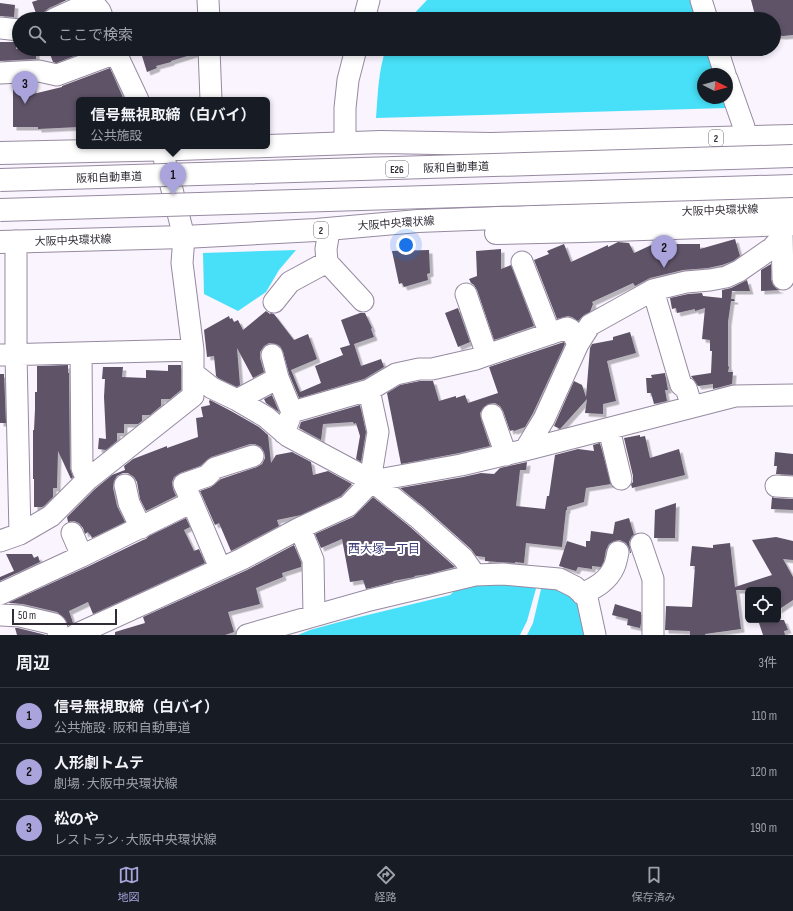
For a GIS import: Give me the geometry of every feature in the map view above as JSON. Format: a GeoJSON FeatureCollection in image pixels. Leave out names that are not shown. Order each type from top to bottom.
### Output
{"type":"FeatureCollection","features":[{"type":"Feature","properties":{"kind":"main road"},"geometry":{"type":"LineString","coordinates":[[312,145],[370,137],[594,133],[793,125]]}},
{"type":"Feature","properties":{"kind":"main road","name":"2"},"geometry":{"type":"LineString","coordinates":[[270,146],[381,142],[491,144],[793,136]]}},
{"type":"Feature","properties":{"kind":"main road","name":"2"},"geometry":{"type":"LineString","coordinates":[[0,153],[129,149]]}},
{"type":"Feature","properties":{"kind":"main road","name":"阪和自動車道"},"geometry":{"type":"LineString","coordinates":[[0,180],[793,156]]}},
{"type":"Feature","properties":{"kind":"main road"},"geometry":{"type":"LineString","coordinates":[[0,210],[793,186]]}},
{"type":"Feature","properties":{"kind":"main road","name":"大阪中央環状線"},"geometry":{"type":"LineString","coordinates":[[8,242],[184,237],[322,230],[418,221],[641,213],[788,223]]}},
{"type":"Feature","properties":{"kind":"main road"},"geometry":{"type":"LineString","coordinates":[[322,230],[392,234],[472,233],[583,231],[788,223]]}},
{"type":"Feature","properties":{"kind":"street"},"geometry":{"type":"LineString","coordinates":[[208,0],[209,12]]}},
{"type":"Feature","properties":{"kind":"street"},"geometry":{"type":"LineString","coordinates":[[366,12],[369,0]]}},
{"type":"Feature","properties":{"kind":"street"},"geometry":{"type":"LineString","coordinates":[[701,0],[705,12]]}},
{"type":"Feature","properties":{"kind":"street"},"geometry":{"type":"LineString","coordinates":[[79,12],[100,6]]}},
{"type":"Feature","properties":{"kind":"street"},"geometry":{"type":"LineString","coordinates":[[0,28],[12,29]]}},
{"type":"Feature","properties":{"kind":"street"},"geometry":{"type":"LineString","coordinates":[[0,73],[39,71],[57,75],[103,56]]}},
{"type":"Feature","properties":{"kind":"street"},"geometry":{"type":"LineString","coordinates":[[117,56],[137,97]]}},
{"type":"Feature","properties":{"kind":"street"},"geometry":{"type":"LineString","coordinates":[[210,56],[211,97]]}},
{"type":"Feature","properties":{"kind":"street"},"geometry":{"type":"LineString","coordinates":[[345,140],[345,108],[348,80],[354,56]]}},
{"type":"Feature","properties":{"kind":"street"},"geometry":{"type":"LineString","coordinates":[[719,56],[723,68]]}},
{"type":"Feature","properties":{"kind":"street"},"geometry":{"type":"LineString","coordinates":[[733,96],[744,128]]}},
{"type":"Feature","properties":{"kind":"street"},"geometry":{"type":"LineString","coordinates":[[0,541],[20,534],[51,516],[88,480],[193,396],[193,350],[182,263],[184,237],[161,149]]}},
{"type":"Feature","properties":{"kind":"street"},"geometry":{"type":"LineString","coordinates":[[783,279],[788,223]]}},
{"type":"Feature","properties":{"kind":"street"},"geometry":{"type":"LineString","coordinates":[[516,452],[544,420],[578,344],[590,325],[654,290],[686,282],[726,277],[739,271],[772,248],[788,223]]}},
{"type":"Feature","properties":{"kind":"street"},"geometry":{"type":"LineString","coordinates":[[322,230],[327,262],[363,301]]}},
{"type":"Feature","properties":{"kind":"street"},"geometry":{"type":"LineString","coordinates":[[8,242],[8,355],[20,534]]}},
{"type":"Feature","properties":{"kind":"street"},"geometry":{"type":"LineString","coordinates":[[274,302],[290,282],[327,262]]}},
{"type":"Feature","properties":{"kind":"street"},"geometry":{"type":"LineString","coordinates":[[522,262],[550,334]]}},
{"type":"Feature","properties":{"kind":"street"},"geometry":{"type":"LineString","coordinates":[[654,290],[681,385],[686,388],[692,407]]}},
{"type":"Feature","properties":{"kind":"street"},"geometry":{"type":"LineString","coordinates":[[466,294],[487,355]]}},
{"type":"Feature","properties":{"kind":"street"},"geometry":{"type":"LineString","coordinates":[[292,412],[368,390],[396,374],[419,369],[432,369],[476,360],[567,328],[571,330],[578,344]]}},
{"type":"Feature","properties":{"kind":"street"},"geometry":{"type":"LineString","coordinates":[[8,355],[193,350]]}},
{"type":"Feature","properties":{"kind":"street"},"geometry":{"type":"LineString","coordinates":[[81,353],[82,468],[88,480]]}},
{"type":"Feature","properties":{"kind":"street"},"geometry":{"type":"LineString","coordinates":[[272,355],[278,378],[292,412],[284,433]]}},
{"type":"Feature","properties":{"kind":"street"},"geometry":{"type":"LineString","coordinates":[[193,372],[212,388],[237,400],[266,417],[288,436],[372,481],[463,558],[475,575]]}},
{"type":"Feature","properties":{"kind":"street"},"geometry":{"type":"LineString","coordinates":[[237,400],[278,378]]}},
{"type":"Feature","properties":{"kind":"street"},"geometry":{"type":"LineString","coordinates":[[368,390],[378,432],[372,481]]}},
{"type":"Feature","properties":{"kind":"street"},"geometry":{"type":"LineString","coordinates":[[75,635],[242,559],[300,528],[348,506],[372,481],[461,465],[609,429],[735,396],[793,395]]}},
{"type":"Feature","properties":{"kind":"street"},"geometry":{"type":"LineString","coordinates":[[492,415],[516,452]]}},
{"type":"Feature","properties":{"kind":"street"},"geometry":{"type":"LineString","coordinates":[[609,429],[621,478]]}},
{"type":"Feature","properties":{"kind":"street"},"geometry":{"type":"LineString","coordinates":[[220,568],[184,484],[207,476],[215,468],[253,456]]}},
{"type":"Feature","properties":{"kind":"street"},"geometry":{"type":"LineString","coordinates":[[125,485],[129,503],[141,528]]}},
{"type":"Feature","properties":{"kind":"street"},"geometry":{"type":"LineString","coordinates":[[0,594],[141,528],[192,502]]}},
{"type":"Feature","properties":{"kind":"street"},"geometry":{"type":"LineString","coordinates":[[300,528],[313,560],[314,616]]}},
{"type":"Feature","properties":{"kind":"street"},"geometry":{"type":"LineString","coordinates":[[72,533],[82,556]]}},
{"type":"Feature","properties":{"kind":"street"},"geometry":{"type":"LineString","coordinates":[[641,544],[653,579],[653,635]]}},
{"type":"Feature","properties":{"kind":"street"},"geometry":{"type":"LineString","coordinates":[[582,594],[608,577],[615,566],[618,552]]}},
{"type":"Feature","properties":{"kind":"street"},"geometry":{"type":"LineString","coordinates":[[247,635],[370,600],[475,575],[502,574],[559,579],[575,587],[586,598],[596,635]]}},
{"type":"Feature","properties":{"kind":"street"},"geometry":{"type":"LineString","coordinates":[[0,615],[20,616],[54,624],[58,635]]}},
{"type":"Feature","properties":{"kind":"water"},"geometry":{"type":"Polygon","coordinates":[[[427,0],[692,0],[696,12],[416,12],[427,0]]]}},
{"type":"Feature","properties":{"kind":"water"},"geometry":{"type":"Polygon","coordinates":[[[383,56],[710,56],[714,68],[697,68],[697,104],[726,104],[727,108],[376,118],[380,74],[383,56]]]}},
{"type":"Feature","properties":{"kind":"water"},"geometry":{"type":"Polygon","coordinates":[[[296,250],[279,270],[266,292],[238,311],[204,294],[203,253],[296,250]]]}},
{"type":"Feature","properties":{"kind":"water"},"geometry":{"type":"Polygon","coordinates":[[[492,581],[537,585],[527,621],[520,635],[298,635],[310,630],[343,621],[450,595],[458,588],[492,581]]]}},
{"type":"Feature","properties":{"kind":"water"},"geometry":{"type":"Polygon","coordinates":[[[542,585],[558,586],[579,598],[589,635],[527,635],[533,623],[542,585]]]}},
{"type":"Feature","properties":{"kind":"building"},"geometry":{"type":"Polygon","coordinates":[[[38,0],[67,0],[49,8],[44,12],[36,12],[32,2],[38,0]]]}},
{"type":"Feature","properties":{"kind":"building"},"geometry":{"type":"Polygon","coordinates":[[[751,0],[793,0],[793,35],[781,36],[781,12],[754,12],[751,0]]]}},
{"type":"Feature","properties":{"kind":"building"},"geometry":{"type":"Polygon","coordinates":[[[0,3],[15,5],[12,17],[0,16],[0,3]]]}},
{"type":"Feature","properties":{"kind":"building"},"geometry":{"type":"Polygon","coordinates":[[[0,42],[12,42],[12,56],[36,56],[36,59],[0,61],[0,42]]]}},
{"type":"Feature","properties":{"kind":"building"},"geometry":{"type":"Polygon","coordinates":[[[51,56],[74,56],[56,63],[53,62],[51,56]]]}},
{"type":"Feature","properties":{"kind":"building"},"geometry":{"type":"Polygon","coordinates":[[[142,56],[187,56],[156,66],[157,68],[147,72],[142,56]]]}},
{"type":"Feature","properties":{"kind":"building"},"geometry":{"type":"Polygon","coordinates":[[[110,68],[123,97],[76,97],[76,127],[38,129],[38,127],[13,127],[13,84],[33,83],[33,94],[62,86],[110,68]]]}},
{"type":"Feature","properties":{"kind":"building"},"geometry":{"type":"Polygon","coordinates":[[[735,239],[740,256],[733,261],[708,268],[683,270],[650,278],[635,286],[633,283],[592,302],[593,304],[590,312],[578,321],[568,316],[557,319],[534,260],[549,254],[547,251],[564,244],[571,262],[618,242],[629,243],[634,253],[660,241],[672,242],[673,244],[700,244],[700,249],[735,239]]]}},
{"type":"Feature","properties":{"kind":"building"},"geometry":{"type":"Polygon","coordinates":[[[501,249],[501,269],[511,265],[534,326],[494,340],[477,290],[469,279],[477,276],[476,251],[501,249]]]}},
{"type":"Feature","properties":{"kind":"building"},"geometry":{"type":"Polygon","coordinates":[[[429,250],[430,273],[427,274],[428,280],[404,287],[402,283],[399,284],[392,251],[429,250]]]}},
{"type":"Feature","properties":{"kind":"building"},"geometry":{"type":"Polygon","coordinates":[[[771,264],[771,279],[773,285],[777,289],[781,290],[761,291],[761,270],[771,264]]]}},
{"type":"Feature","properties":{"kind":"building"},"geometry":{"type":"Polygon","coordinates":[[[747,280],[750,291],[732,291],[731,299],[734,299],[735,301],[731,301],[728,322],[728,372],[733,372],[732,384],[713,389],[713,384],[698,386],[691,376],[711,373],[712,351],[710,351],[710,340],[702,339],[705,308],[677,313],[676,308],[672,309],[670,298],[702,293],[703,296],[722,298],[722,290],[731,288],[747,280]]]}},
{"type":"Feature","properties":{"kind":"building"},"geometry":{"type":"Polygon","coordinates":[[[458,308],[470,342],[458,347],[445,313],[458,308]]]}},
{"type":"Feature","properties":{"kind":"building"},"geometry":{"type":"Polygon","coordinates":[[[266,311],[270,314],[274,314],[294,340],[308,334],[317,359],[291,370],[300,392],[321,383],[315,366],[343,355],[340,348],[350,345],[341,320],[360,313],[365,313],[372,328],[374,337],[354,344],[361,366],[381,359],[384,367],[364,379],[299,398],[280,346],[269,343],[264,346],[260,352],[264,372],[253,378],[237,348],[240,385],[237,387],[218,378],[216,376],[214,356],[207,357],[204,330],[229,316],[234,322],[238,320],[243,330],[266,311]]]}},
{"type":"Feature","properties":{"kind":"building"},"geometry":{"type":"Polygon","coordinates":[[[630,332],[636,353],[607,361],[616,401],[603,404],[603,414],[585,413],[587,399],[560,429],[554,426],[574,381],[582,385],[586,397],[590,348],[592,344],[613,340],[613,337],[630,332]]]}},
{"type":"Feature","properties":{"kind":"building"},"geometry":{"type":"Polygon","coordinates":[[[564,342],[565,344],[525,427],[510,431],[500,406],[495,403],[488,404],[480,413],[490,446],[401,464],[387,393],[400,385],[420,381],[433,381],[439,401],[465,395],[468,403],[498,393],[489,367],[564,342]]]}},
{"type":"Feature","properties":{"kind":"building"},"geometry":{"type":"Polygon","coordinates":[[[68,365],[70,468],[73,477],[71,479],[58,451],[57,488],[53,488],[53,497],[44,506],[34,507],[33,430],[35,392],[37,392],[37,366],[68,365]]]}},
{"type":"Feature","properties":{"kind":"building"},"geometry":{"type":"Polygon","coordinates":[[[168,365],[181,365],[181,390],[170,399],[161,399],[161,406],[150,415],[142,415],[142,421],[138,424],[124,424],[124,433],[117,433],[117,441],[106,450],[98,449],[99,438],[106,439],[104,397],[105,379],[102,379],[103,367],[123,367],[122,377],[146,378],[146,370],[168,371],[168,365]]]}},
{"type":"Feature","properties":{"kind":"building"},"geometry":{"type":"Polygon","coordinates":[[[665,373],[668,390],[665,390],[667,401],[654,404],[651,393],[647,393],[646,378],[652,378],[651,375],[665,373]]]}},
{"type":"Feature","properties":{"kind":"building"},"geometry":{"type":"Polygon","coordinates":[[[0,374],[4,374],[6,423],[0,423],[0,374]]]}},
{"type":"Feature","properties":{"kind":"building"},"geometry":{"type":"Polygon","coordinates":[[[272,395],[279,412],[266,403],[264,399],[272,395]]]}},
{"type":"Feature","properties":{"kind":"building"},"geometry":{"type":"Polygon","coordinates":[[[210,400],[259,427],[268,435],[271,463],[276,455],[292,452],[311,462],[313,475],[328,471],[352,484],[341,496],[301,515],[277,520],[279,526],[231,551],[219,523],[215,525],[200,491],[211,487],[221,479],[262,464],[265,458],[261,447],[255,444],[250,444],[211,457],[200,466],[180,473],[174,477],[172,482],[176,496],[146,511],[140,499],[137,482],[134,477],[128,473],[123,473],[117,476],[114,481],[113,488],[117,506],[125,522],[92,538],[88,532],[85,534],[79,523],[74,521],[68,522],[67,517],[95,489],[112,475],[125,470],[124,466],[133,459],[167,446],[167,448],[198,437],[196,418],[203,417],[201,407],[210,405],[210,400]]]}},
{"type":"Feature","properties":{"kind":"building"},"geometry":{"type":"Polygon","coordinates":[[[360,405],[366,432],[361,462],[356,459],[360,436],[356,423],[323,424],[321,440],[299,428],[301,422],[360,405]]]}},
{"type":"Feature","properties":{"kind":"building"},"geometry":{"type":"Polygon","coordinates":[[[640,435],[640,437],[645,436],[650,458],[679,449],[685,475],[632,488],[631,484],[633,482],[633,476],[624,438],[640,435]]]}},
{"type":"Feature","properties":{"kind":"building"},"geometry":{"type":"Polygon","coordinates":[[[600,443],[611,484],[586,488],[584,502],[567,507],[562,547],[526,543],[524,563],[485,561],[485,557],[476,556],[471,549],[400,488],[481,473],[494,474],[500,468],[527,462],[526,470],[520,470],[516,506],[545,509],[547,496],[549,496],[555,455],[578,449],[594,451],[593,445],[600,443]]]}},
{"type":"Feature","properties":{"kind":"building"},"geometry":{"type":"Polygon","coordinates":[[[775,452],[793,454],[793,475],[776,474],[777,466],[774,466],[775,452]]]}},
{"type":"Feature","properties":{"kind":"building"},"geometry":{"type":"Polygon","coordinates":[[[373,497],[409,526],[455,567],[393,581],[366,589],[363,580],[350,582],[342,539],[321,548],[315,534],[353,517],[373,497]]]}},
{"type":"Feature","properties":{"kind":"building"},"geometry":{"type":"Polygon","coordinates":[[[772,497],[793,499],[793,510],[771,509],[772,497]]]}},
{"type":"Feature","properties":{"kind":"building"},"geometry":{"type":"Polygon","coordinates":[[[676,503],[675,538],[654,538],[655,510],[676,503]]]}},
{"type":"Feature","properties":{"kind":"building"},"geometry":{"type":"Polygon","coordinates":[[[186,518],[190,527],[184,530],[194,551],[199,549],[205,563],[93,614],[88,602],[69,611],[73,623],[68,625],[64,618],[57,612],[23,604],[8,603],[146,539],[149,536],[186,518]]]}},
{"type":"Feature","properties":{"kind":"building"},"geometry":{"type":"Polygon","coordinates":[[[629,518],[634,535],[629,542],[631,553],[626,543],[620,540],[614,541],[609,544],[606,550],[601,567],[592,566],[592,569],[578,567],[576,571],[559,566],[567,541],[586,547],[586,541],[590,541],[591,531],[613,534],[615,522],[629,518]]]}},
{"type":"Feature","properties":{"kind":"building"},"geometry":{"type":"Polygon","coordinates":[[[776,537],[793,541],[793,560],[783,559],[793,577],[793,600],[781,608],[781,587],[745,587],[745,590],[736,590],[741,629],[705,635],[690,635],[690,631],[665,630],[666,606],[692,607],[695,566],[690,566],[692,546],[713,548],[713,545],[730,543],[735,587],[772,575],[752,540],[776,537]]]}},
{"type":"Feature","properties":{"kind":"building"},"geometry":{"type":"Polygon","coordinates":[[[294,545],[301,562],[301,567],[282,573],[283,577],[256,588],[260,604],[228,612],[234,632],[225,635],[115,635],[115,632],[145,623],[143,617],[247,570],[294,545]]]}},
{"type":"Feature","properties":{"kind":"building"},"geometry":{"type":"Polygon","coordinates":[[[6,554],[32,554],[34,558],[38,556],[40,562],[0,581],[0,577],[14,571],[6,554]]]}},
{"type":"Feature","properties":{"kind":"building"},"geometry":{"type":"Polygon","coordinates":[[[615,604],[641,612],[640,628],[627,625],[628,619],[612,615],[615,604]]]}},
{"type":"Feature","properties":{"kind":"building"},"geometry":{"type":"Polygon","coordinates":[[[781,620],[784,620],[788,630],[784,631],[785,635],[763,635],[759,623],[781,623],[781,620]]]}},
{"type":"Feature","properties":{"kind":"building"},"geometry":{"type":"Polygon","coordinates":[[[15,628],[18,628],[46,635],[17,635],[15,628]]]}},
{"type":"Feature","properties":{"kind":"place","name":"松のや"},"geometry":{"type":"Point","coordinates":[25,104]}},
{"type":"Feature","properties":{"kind":"place","name":"信号無視取締（白バイ）"},"geometry":{"type":"Point","coordinates":[173,195]}},
{"type":"Feature","properties":{"kind":"place","name":"人形劇トムテ"},"geometry":{"type":"Point","coordinates":[664,268]}},
{"type":"Feature","properties":{"kind":"district","name":"西大塚一丁目"},"geometry":{"type":"Point","coordinates":[384,549]}}]}
